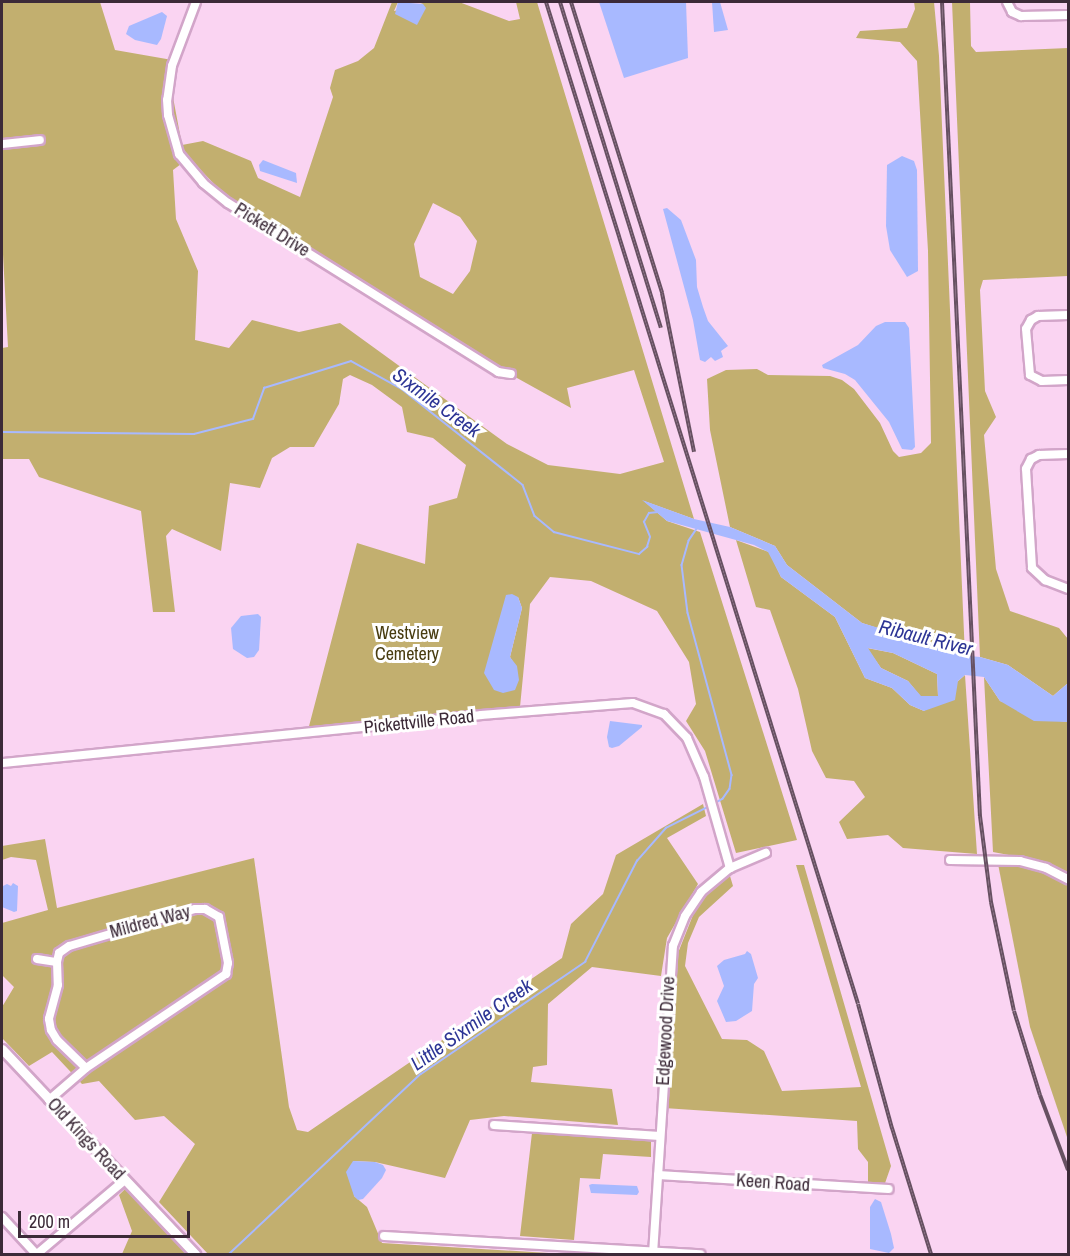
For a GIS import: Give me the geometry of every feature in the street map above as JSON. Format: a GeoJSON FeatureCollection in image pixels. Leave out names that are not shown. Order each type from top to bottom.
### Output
{"type":"FeatureCollection","features":[{"type":"Feature","properties":{"kind":"main road","name":"Old Kings Road"},"geometry":{"type":"LineString","coordinates":[[2,1049],[195,1254]]}},
{"type":"Feature","properties":{"kind":"street","name":"Pickett Drive"},"geometry":{"type":"LineString","coordinates":[[196,2],[172,66],[167,100],[168,115],[179,154],[203,183],[228,203],[488,366],[498,372],[511,374]]}},
{"type":"Feature","properties":{"kind":"street"},"geometry":{"type":"LineString","coordinates":[[1007,2],[1012,12],[1021,16],[1068,15]]}},
{"type":"Feature","properties":{"kind":"street"},"geometry":{"type":"LineString","coordinates":[[2,144],[40,140]]}},
{"type":"Feature","properties":{"kind":"street"},"geometry":{"type":"LineString","coordinates":[[1068,315],[1038,316],[1031,320],[1026,328],[1028,371],[1034,378],[1042,381],[1068,380]]}},
{"type":"Feature","properties":{"kind":"street"},"geometry":{"type":"LineString","coordinates":[[1068,454],[1039,455],[1031,459],[1026,469],[1030,563],[1035,572],[1045,580],[1068,589]]}},
{"type":"Feature","properties":{"kind":"street","name":"Pickettville Road"},"geometry":{"type":"LineString","coordinates":[[2,763],[481,715],[633,703],[664,714],[687,738],[704,777],[730,868]]}},
{"type":"Feature","properties":{"kind":"street","name":"Edgewood Drive"},"geometry":{"type":"LineString","coordinates":[[653,1253],[673,946],[677,932],[692,904],[712,881],[730,868],[766,853]]}},
{"type":"Feature","properties":{"kind":"street"},"geometry":{"type":"LineString","coordinates":[[950,860],[1020,861],[1046,868],[1068,879]]}},
{"type":"Feature","properties":{"kind":"street","name":"Mildred Way"},"geometry":{"type":"LineString","coordinates":[[50,1100],[87,1068],[226,974],[228,963],[219,917],[205,909],[195,909],[69,946],[59,954],[57,962]]}},
{"type":"Feature","properties":{"kind":"street"},"geometry":{"type":"LineString","coordinates":[[37,958],[57,962],[58,985],[49,1019],[51,1030],[57,1040],[87,1068]]}},
{"type":"Feature","properties":{"kind":"street"},"geometry":{"type":"LineString","coordinates":[[494,1125],[660,1136]]}},
{"type":"Feature","properties":{"kind":"street","name":"Keen Road"},"geometry":{"type":"LineString","coordinates":[[658,1175],[889,1189]]}},
{"type":"Feature","properties":{"kind":"street"},"geometry":{"type":"LineString","coordinates":[[2,1217],[37,1254],[125,1180]]}},
{"type":"Feature","properties":{"kind":"street"},"geometry":{"type":"LineString","coordinates":[[384,1236],[700,1254]]}},
{"type":"Feature","properties":{"kind":"green space","name":"Westview Cemetery"},"geometry":{"type":"Polygon","coordinates":[[[2,2],[100,2],[115,50],[178,61],[172,92],[182,145],[203,141],[251,161],[258,178],[300,197],[333,97],[330,88],[335,70],[358,61],[374,48],[392,2],[398,2],[394,11],[423,4],[418,2],[459,2],[509,21],[520,19],[516,2],[537,2],[694,519],[644,501],[667,521],[700,532],[797,840],[736,853],[705,751],[686,721],[696,704],[689,662],[657,611],[591,581],[550,577],[530,604],[520,707],[308,730],[357,543],[425,564],[429,506],[457,498],[466,465],[433,438],[407,432],[402,407],[372,385],[350,375],[343,379],[339,404],[314,447],[290,447],[272,458],[260,488],[230,483],[221,551],[172,529],[166,536],[175,612],[153,612],[141,511],[39,477],[29,459],[2,459],[2,348],[8,347],[2,236],[2,2]],[[189,158],[173,170],[176,219],[198,271],[195,340],[229,348],[252,320],[299,332],[340,323],[507,444],[548,465],[620,474],[664,462],[634,370],[567,388],[571,408],[497,367],[246,209],[222,192],[189,158]],[[433,203],[414,244],[420,277],[453,294],[470,271],[477,241],[460,217],[433,203]],[[518,597],[503,693],[513,662],[510,657],[522,608],[518,597]]]}},
{"type":"Feature","properties":{"kind":"green space"},"geometry":{"type":"Polygon","coordinates":[[[914,2],[934,2],[939,56],[965,656],[862,623],[787,565],[775,546],[730,527],[710,430],[707,379],[726,370],[757,369],[768,375],[830,376],[842,380],[854,389],[880,423],[893,451],[899,457],[921,453],[931,443],[928,251],[917,61],[900,42],[856,38],[860,31],[907,28],[915,9],[914,2]]]}},
{"type":"Feature","properties":{"kind":"green space"},"geometry":{"type":"Polygon","coordinates":[[[952,2],[970,2],[971,46],[976,52],[1068,48],[1068,276],[983,280],[980,290],[985,391],[996,417],[984,435],[996,569],[1010,611],[1059,628],[1068,639],[1068,683],[1053,696],[1008,665],[980,657],[952,2]]]}},
{"type":"Feature","properties":{"kind":"green space"},"geometry":{"type":"Polygon","coordinates":[[[736,540],[769,552],[781,577],[835,617],[865,678],[892,688],[910,705],[924,711],[965,675],[977,854],[903,848],[888,835],[847,839],[839,822],[865,797],[854,781],[826,778],[812,751],[798,689],[770,610],[756,607],[736,540]]]}},
{"type":"Feature","properties":{"kind":"green space"},"geometry":{"type":"Polygon","coordinates":[[[867,648],[893,653],[937,674],[938,696],[921,697],[908,681],[881,668],[867,648]]]}},
{"type":"Feature","properties":{"kind":"green space"},"geometry":{"type":"Polygon","coordinates":[[[984,677],[1000,701],[1052,720],[1068,722],[1068,872],[1041,861],[993,852],[984,677]]]}},
{"type":"Feature","properties":{"kind":"green space"},"geometry":{"type":"Polygon","coordinates":[[[703,804],[706,816],[667,838],[698,884],[667,938],[661,976],[592,967],[548,1004],[547,1065],[533,1067],[531,1082],[612,1089],[618,1125],[504,1116],[470,1120],[445,1178],[375,1162],[353,1161],[354,1196],[367,1207],[382,1243],[565,1254],[208,1254],[159,1202],[195,1144],[164,1116],[135,1120],[99,1081],[82,1084],[52,1052],[29,1066],[2,1038],[2,1007],[14,987],[2,975],[2,923],[48,910],[36,860],[11,857],[2,860],[2,846],[45,839],[57,908],[254,858],[289,1107],[297,1130],[308,1132],[562,958],[571,924],[603,894],[616,855],[703,804]]]}},
{"type":"Feature","properties":{"kind":"green space"},"geometry":{"type":"Polygon","coordinates":[[[998,864],[1042,870],[1068,884],[1068,1140],[1030,1027],[998,864]]]}},
{"type":"Feature","properties":{"kind":"green space"},"geometry":{"type":"Polygon","coordinates":[[[796,865],[804,865],[891,1166],[884,1186],[868,1185],[868,1162],[858,1149],[857,1121],[664,1108],[676,958],[697,905],[715,885],[730,876],[733,886],[699,917],[688,943],[685,966],[722,1039],[747,1040],[764,1051],[782,1091],[861,1087],[796,865]]]}},
{"type":"Feature","properties":{"kind":"green space"},"geometry":{"type":"Polygon","coordinates":[[[532,1133],[651,1141],[651,1157],[603,1154],[600,1179],[580,1178],[574,1240],[520,1236],[532,1133]]]}},
{"type":"Feature","properties":{"kind":"green space"},"geometry":{"type":"Polygon","coordinates":[[[126,1188],[189,1254],[122,1254],[132,1231],[119,1195],[126,1188]]]}},
{"type":"Feature","properties":{"kind":"water"},"geometry":{"type":"Polygon","coordinates":[[[398,2],[423,4],[426,8],[417,25],[395,14],[398,2]]]}},
{"type":"Feature","properties":{"kind":"water"},"geometry":{"type":"Polygon","coordinates":[[[599,2],[686,2],[688,58],[624,78],[599,2]]]}},
{"type":"Feature","properties":{"kind":"water"},"geometry":{"type":"Polygon","coordinates":[[[712,2],[720,2],[728,30],[714,32],[712,2]]]}},
{"type":"Feature","properties":{"kind":"water"},"geometry":{"type":"Polygon","coordinates":[[[162,12],[167,16],[161,39],[157,45],[135,40],[126,34],[129,26],[162,12]]]}},
{"type":"Feature","properties":{"kind":"water"},"geometry":{"type":"Polygon","coordinates":[[[902,156],[914,161],[917,170],[918,271],[907,277],[890,250],[886,226],[887,165],[902,156]]]}},
{"type":"Feature","properties":{"kind":"water"},"geometry":{"type":"Polygon","coordinates":[[[263,160],[296,173],[297,183],[260,171],[259,165],[263,160]]]}},
{"type":"Feature","properties":{"kind":"water"},"geometry":{"type":"Polygon","coordinates":[[[667,208],[681,220],[696,260],[697,287],[708,321],[728,346],[721,351],[723,357],[715,361],[711,357],[705,362],[700,360],[693,320],[663,209],[667,208]]]}},
{"type":"Feature","properties":{"kind":"water"},"geometry":{"type":"Polygon","coordinates":[[[885,322],[905,322],[909,328],[915,447],[912,450],[902,449],[889,422],[855,380],[845,374],[823,368],[822,365],[858,345],[876,326],[885,322]]]}},
{"type":"Feature","properties":{"kind":"water","name":"Ribault River"},"geometry":{"type":"Polygon","coordinates":[[[642,500],[694,519],[730,527],[775,546],[787,565],[862,623],[943,647],[959,655],[980,657],[1008,665],[1053,696],[1068,683],[1068,722],[1034,721],[1000,701],[984,677],[965,675],[958,681],[955,700],[924,711],[910,705],[892,688],[865,678],[835,617],[781,577],[768,552],[754,545],[667,521],[642,500]],[[868,648],[881,668],[908,681],[921,696],[938,696],[937,674],[893,653],[868,648]]]}},
{"type":"Feature","properties":{"kind":"water"},"geometry":{"type":"Polygon","coordinates":[[[512,594],[518,597],[522,608],[510,657],[517,666],[519,680],[515,690],[503,693],[494,690],[484,673],[506,595],[512,594]]]}},
{"type":"Feature","properties":{"kind":"water"},"geometry":{"type":"Polygon","coordinates":[[[258,614],[261,617],[259,650],[254,657],[247,658],[233,649],[231,628],[241,616],[258,614]]]}},
{"type":"Feature","properties":{"kind":"water"},"geometry":{"type":"Polygon","coordinates":[[[610,721],[642,725],[642,727],[619,746],[612,748],[609,747],[607,737],[610,721]]]}},
{"type":"Feature","properties":{"kind":"water"},"geometry":{"type":"Polygon","coordinates":[[[13,883],[18,886],[17,911],[14,912],[2,907],[3,886],[7,884],[11,886],[13,883]]]}},
{"type":"Feature","properties":{"kind":"water"},"geometry":{"type":"Polygon","coordinates":[[[747,951],[751,954],[758,978],[754,984],[752,1011],[736,1021],[726,1022],[717,1001],[724,986],[717,966],[724,960],[745,954],[747,951]]]}},
{"type":"Feature","properties":{"kind":"water"},"geometry":{"type":"Polygon","coordinates":[[[353,1161],[375,1162],[383,1165],[386,1170],[382,1178],[363,1199],[358,1200],[354,1196],[346,1172],[353,1161]]]}},
{"type":"Feature","properties":{"kind":"water"},"geometry":{"type":"Polygon","coordinates":[[[589,1185],[637,1186],[639,1192],[637,1195],[591,1193],[589,1185]]]}},
{"type":"Feature","properties":{"kind":"water"},"geometry":{"type":"Polygon","coordinates":[[[875,1199],[881,1202],[891,1234],[894,1248],[889,1253],[870,1249],[870,1207],[875,1199]]]}},
{"type":"Feature","properties":{"kind":"waterway","name":"Sixmile Creek"},"geometry":{"type":"LineString","coordinates":[[2,432],[194,434],[253,419],[264,388],[351,361],[402,389],[523,485],[535,516],[554,532],[639,554],[647,547],[650,537],[644,522],[649,513],[658,512]]}},
{"type":"Feature","properties":{"kind":"waterway","name":"Little Sixmile Creek"},"geometry":{"type":"LineString","coordinates":[[697,529],[689,541],[682,565],[688,613],[732,775],[730,789],[723,799],[716,803]]}},
{"type":"Feature","properties":{"kind":"waterway","name":"Little Sixmile Creek"},"geometry":{"type":"LineString","coordinates":[[229,1254],[421,1074],[585,962],[637,861],[666,828],[708,807]]}},
{"type":"Feature","properties":{"kind":"railway"},"geometry":{"type":"LineString","coordinates":[[546,2],[858,1004],[892,1128],[931,1254]]}},
{"type":"Feature","properties":{"kind":"railway"},"geometry":{"type":"LineString","coordinates":[[560,2],[661,328]]}},
{"type":"Feature","properties":{"kind":"railway"},"geometry":{"type":"LineString","coordinates":[[571,2],[662,293],[694,452]]}},
{"type":"Feature","properties":{"kind":"railway"},"geometry":{"type":"LineString","coordinates":[[942,2],[980,816],[991,902],[1014,1011],[1040,1095],[1068,1170]]}}]}
